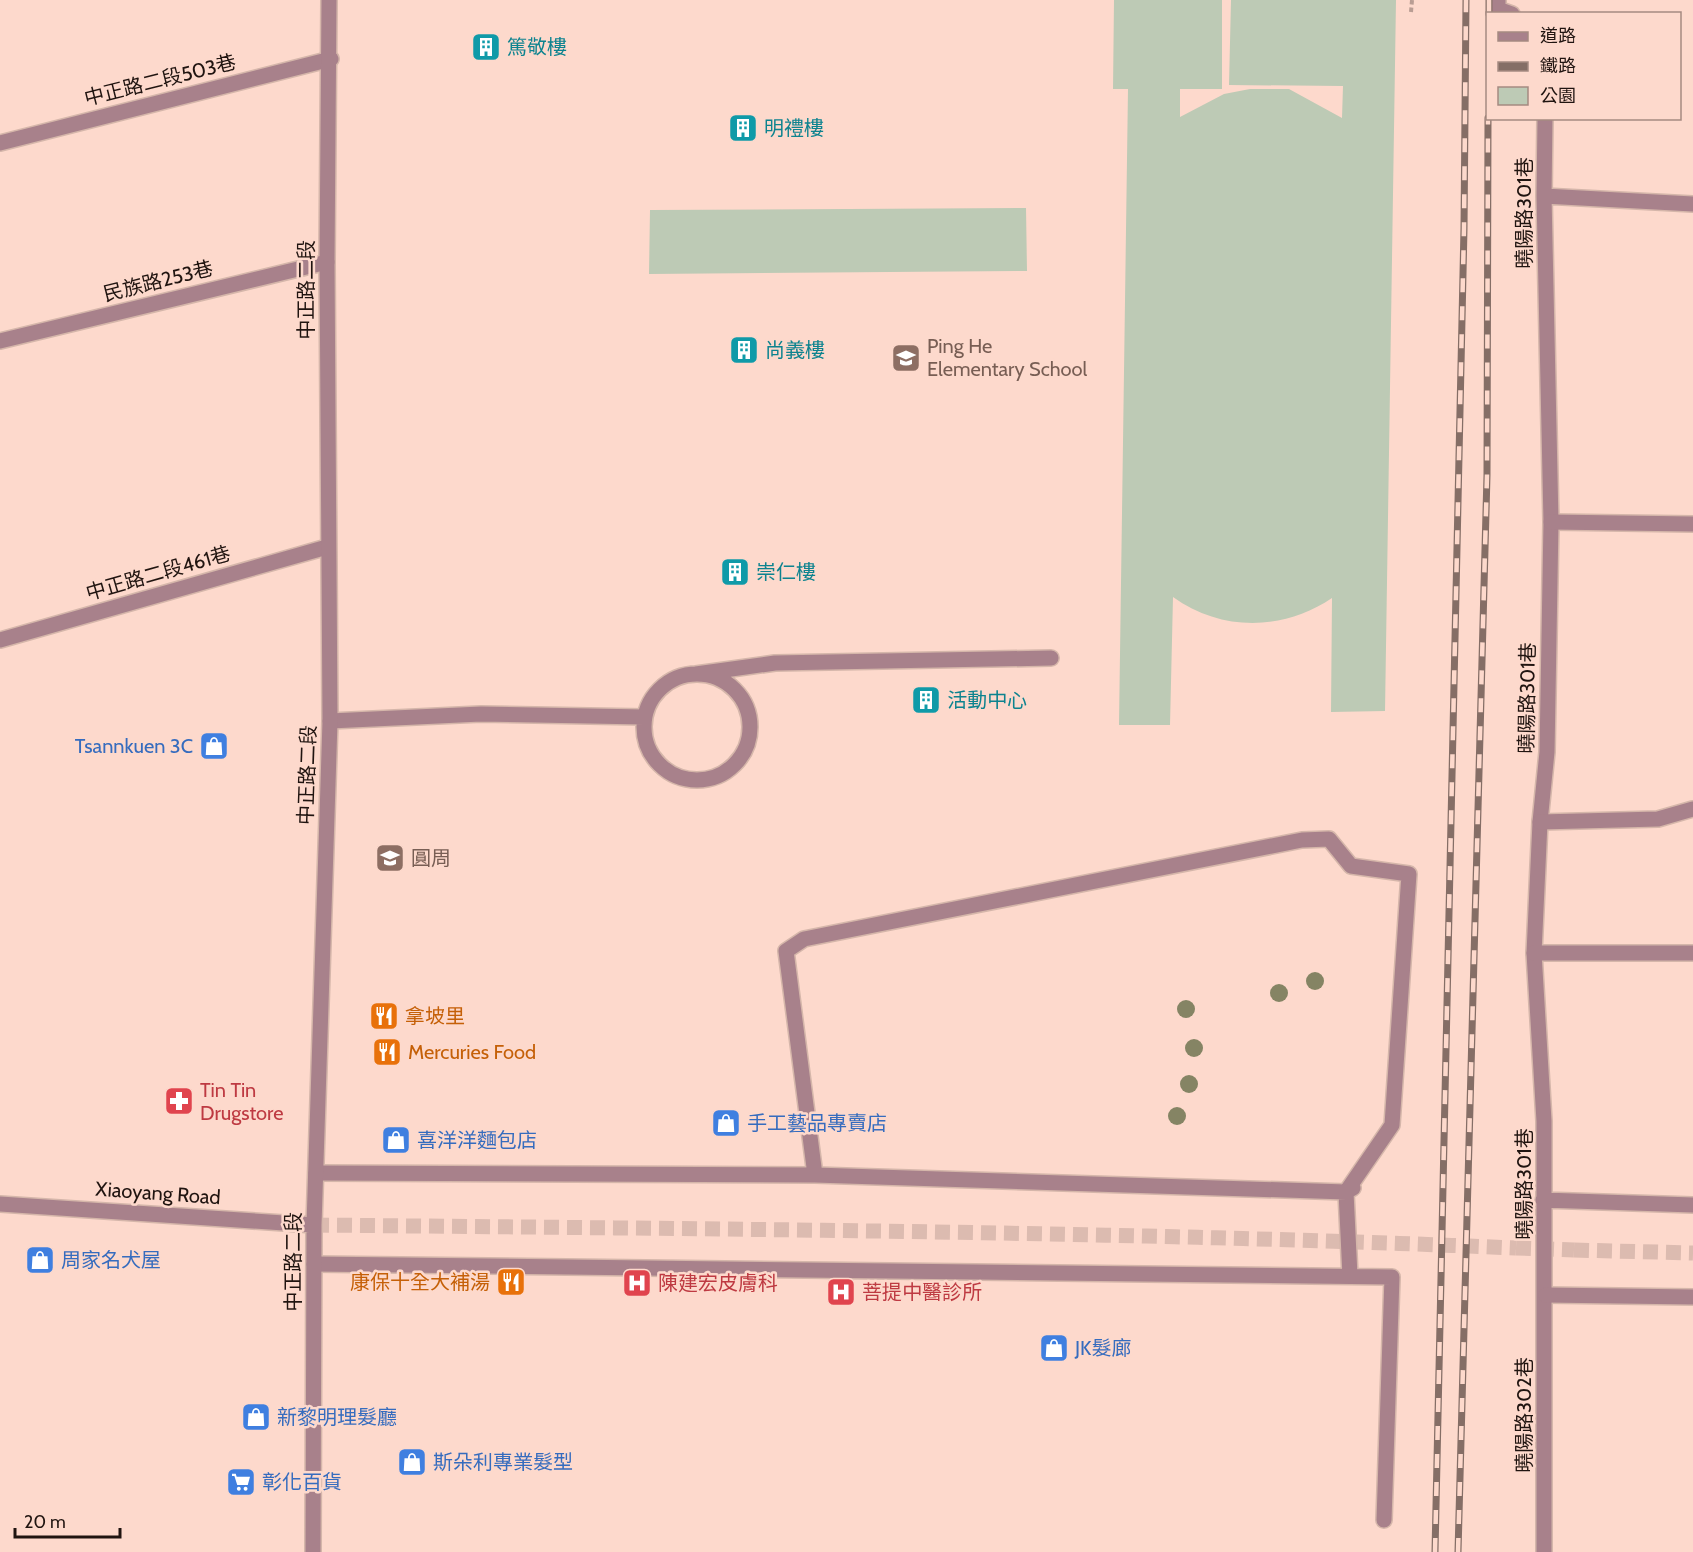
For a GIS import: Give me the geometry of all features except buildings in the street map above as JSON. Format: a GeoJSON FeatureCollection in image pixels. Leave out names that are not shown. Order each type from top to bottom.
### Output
{"type":"FeatureCollection","features":[{"type":"Feature","properties":{"kind":"street","name":"中正路二段"},"geometry":{"type":"LineString","coordinates":[[313,1552],[314,1225],[330,721],[327,547],[327,262],[331,59],[329,0]]}},
{"type":"Feature","properties":{"kind":"street"},"geometry":{"type":"LineString","coordinates":[[1498,0],[1498,9],[1506,12]]}},
{"type":"Feature","properties":{"kind":"street","name":"中正路二段503巷"},"geometry":{"type":"LineString","coordinates":[[0,142],[331,59]]}},
{"type":"Feature","properties":{"kind":"street","name":"曉陽路301巷"},"geometry":{"type":"LineString","coordinates":[[1545,120],[1544,196],[1551,522],[1547,752],[1540,822],[1534,953],[1544,1120],[1546,1278]]}},
{"type":"Feature","properties":{"kind":"street"},"geometry":{"type":"LineString","coordinates":[[1544,196],[1693,204]]}},
{"type":"Feature","properties":{"kind":"street","name":"民族路253巷"},"geometry":{"type":"LineString","coordinates":[[0,341],[327,262]]}},
{"type":"Feature","properties":{"kind":"street"},"geometry":{"type":"LineString","coordinates":[[1551,522],[1693,524]]}},
{"type":"Feature","properties":{"kind":"street","name":"中正路二段461巷"},"geometry":{"type":"LineString","coordinates":[[0,640],[327,547]]}},
{"type":"Feature","properties":{"kind":"street"},"geometry":{"type":"LineString","coordinates":[[696,674],[712,676],[728,683],[739,695],[747,709],[750,725],[748,741],[742,756],[731,768],[717,777],[701,780],[684,779],[669,773],[657,763],[648,749],[643,734],[644,717],[649,703],[663,687],[682,676],[696,674],[775,663],[1051,658]]}},
{"type":"Feature","properties":{"kind":"street"},"geometry":{"type":"LineString","coordinates":[[330,721],[481,714],[644,717]]}},
{"type":"Feature","properties":{"kind":"street"},"geometry":{"type":"LineString","coordinates":[[1540,822],[1658,819],[1693,809]]}},
{"type":"Feature","properties":{"kind":"street"},"geometry":{"type":"LineString","coordinates":[[815,1175],[786,951],[804,939],[1302,840],[1329,839],[1352,866],[1409,874],[1392,1125],[1346,1192],[1350,1276]]}},
{"type":"Feature","properties":{"kind":"street"},"geometry":{"type":"LineString","coordinates":[[1534,953],[1693,953]]}},
{"type":"Feature","properties":{"kind":"street"},"geometry":{"type":"LineString","coordinates":[[316,1173],[815,1175],[1346,1192],[1362,1183]]}},
{"type":"Feature","properties":{"kind":"street"},"geometry":{"type":"LineString","coordinates":[[1544,1200],[1693,1205]]}},
{"type":"Feature","properties":{"kind":"street","name":"Xiaoyang Road"},"geometry":{"type":"LineString","coordinates":[[0,1203],[314,1225]]}},
{"type":"Feature","properties":{"kind":"street"},"geometry":{"type":"LineString","coordinates":[[314,1264],[1392,1277],[1384,1520]]}},
{"type":"Feature","properties":{"kind":"street","name":"曉陽路302巷"},"geometry":{"type":"LineString","coordinates":[[1544,1552],[1546,1278]]}},
{"type":"Feature","properties":{"kind":"street"},"geometry":{"type":"LineString","coordinates":[[1546,1295],[1693,1297]]}},
{"type":"Feature","properties":{"kind":"path"},"geometry":{"type":"LineString","coordinates":[[1411,12],[1412,0]]}},
{"type":"Feature","properties":{"kind":"green space"},"geometry":{"type":"Polygon","coordinates":[[[1114,0],[1222,0],[1222,89],[1180,89],[1180,117],[1224,94],[1250,89],[1289,89],[1342,118],[1343,86],[1229,85],[1231,0],[1396,0],[1385,711],[1331,712],[1332,598],[1293,617],[1252,623],[1212,617],[1173,597],[1170,725],[1119,725],[1128,89],[1113,89],[1114,0]]]}},
{"type":"Feature","properties":{"kind":"green space"},"geometry":{"type":"Polygon","coordinates":[[[1026,208],[1027,271],[649,274],[650,210],[1026,208]]]}},
{"type":"Feature","properties":{"kind":"tunnel"},"geometry":{"type":"LineString","coordinates":[[314,1225],[1066,1234],[1516,1248]]}},
{"type":"Feature","properties":{"kind":"tunnel"},"geometry":{"type":"LineString","coordinates":[[1516,1248],[1574,1250]]}},
{"type":"Feature","properties":{"kind":"tunnel"},"geometry":{"type":"LineString","coordinates":[[1574,1250],[1693,1253]]}},
{"type":"Feature","properties":{"kind":"railway"},"geometry":{"type":"LineString","coordinates":[[1435,1552],[1464,228],[1466,0]]}},
{"type":"Feature","properties":{"kind":"railway"},"geometry":{"type":"LineString","coordinates":[[1489,0],[1489,12]]}},
{"type":"Feature","properties":{"kind":"railway"},"geometry":{"type":"LineString","coordinates":[[1458,1552],[1487,475],[1488,120]]}},
{"type":"Feature","properties":{"kind":"place","name":"篤敬樓"},"geometry":{"type":"Point","coordinates":[486,47]}},
{"type":"Feature","properties":{"kind":"place","name":"明禮樓"},"geometry":{"type":"Point","coordinates":[743,128]}},
{"type":"Feature","properties":{"kind":"place","name":"尚義樓"},"geometry":{"type":"Point","coordinates":[744,350]}},
{"type":"Feature","properties":{"kind":"place","name":"Ping He Elementary School"},"geometry":{"type":"Point","coordinates":[906,358]}},
{"type":"Feature","properties":{"kind":"place","name":"崇仁樓"},"geometry":{"type":"Point","coordinates":[735,572]}},
{"type":"Feature","properties":{"kind":"place","name":"活動中心"},"geometry":{"type":"Point","coordinates":[926,700]}},
{"type":"Feature","properties":{"kind":"place","name":"Tsannkuen 3C"},"geometry":{"type":"Point","coordinates":[214,746]}},
{"type":"Feature","properties":{"kind":"place","name":"圓周"},"geometry":{"type":"Point","coordinates":[390,858]}},
{"type":"Feature","properties":{"kind":"place","name":"拿坡里"},"geometry":{"type":"Point","coordinates":[384,1016]}},
{"type":"Feature","properties":{"kind":"place","name":"Mercuries Food"},"geometry":{"type":"Point","coordinates":[387,1052]}},
{"type":"Feature","properties":{"kind":"place","name":"Tin Tin Drugstore"},"geometry":{"type":"Point","coordinates":[179,1101]}},
{"type":"Feature","properties":{"kind":"place","name":"手工藝品專賣店"},"geometry":{"type":"Point","coordinates":[726,1123]}},
{"type":"Feature","properties":{"kind":"place","name":"喜洋洋麵包店"},"geometry":{"type":"Point","coordinates":[396,1140]}},
{"type":"Feature","properties":{"kind":"place","name":"周家名犬屋"},"geometry":{"type":"Point","coordinates":[40,1260]}},
{"type":"Feature","properties":{"kind":"place","name":"康保十全大補湯"},"geometry":{"type":"Point","coordinates":[511,1282]}},
{"type":"Feature","properties":{"kind":"place","name":"陳建宏皮膚科"},"geometry":{"type":"Point","coordinates":[637,1283]}},
{"type":"Feature","properties":{"kind":"place","name":"菩提中醫診所"},"geometry":{"type":"Point","coordinates":[841,1292]}},
{"type":"Feature","properties":{"kind":"place","name":"JK髮廊"},"geometry":{"type":"Point","coordinates":[1054,1348]}},
{"type":"Feature","properties":{"kind":"place","name":"新黎明理髮廳"},"geometry":{"type":"Point","coordinates":[256,1417]}},
{"type":"Feature","properties":{"kind":"place","name":"斯朵利專業髮型"},"geometry":{"type":"Point","coordinates":[412,1462]}},
{"type":"Feature","properties":{"kind":"place","name":"彰化百貨"},"geometry":{"type":"Point","coordinates":[241,1482]}}]}
